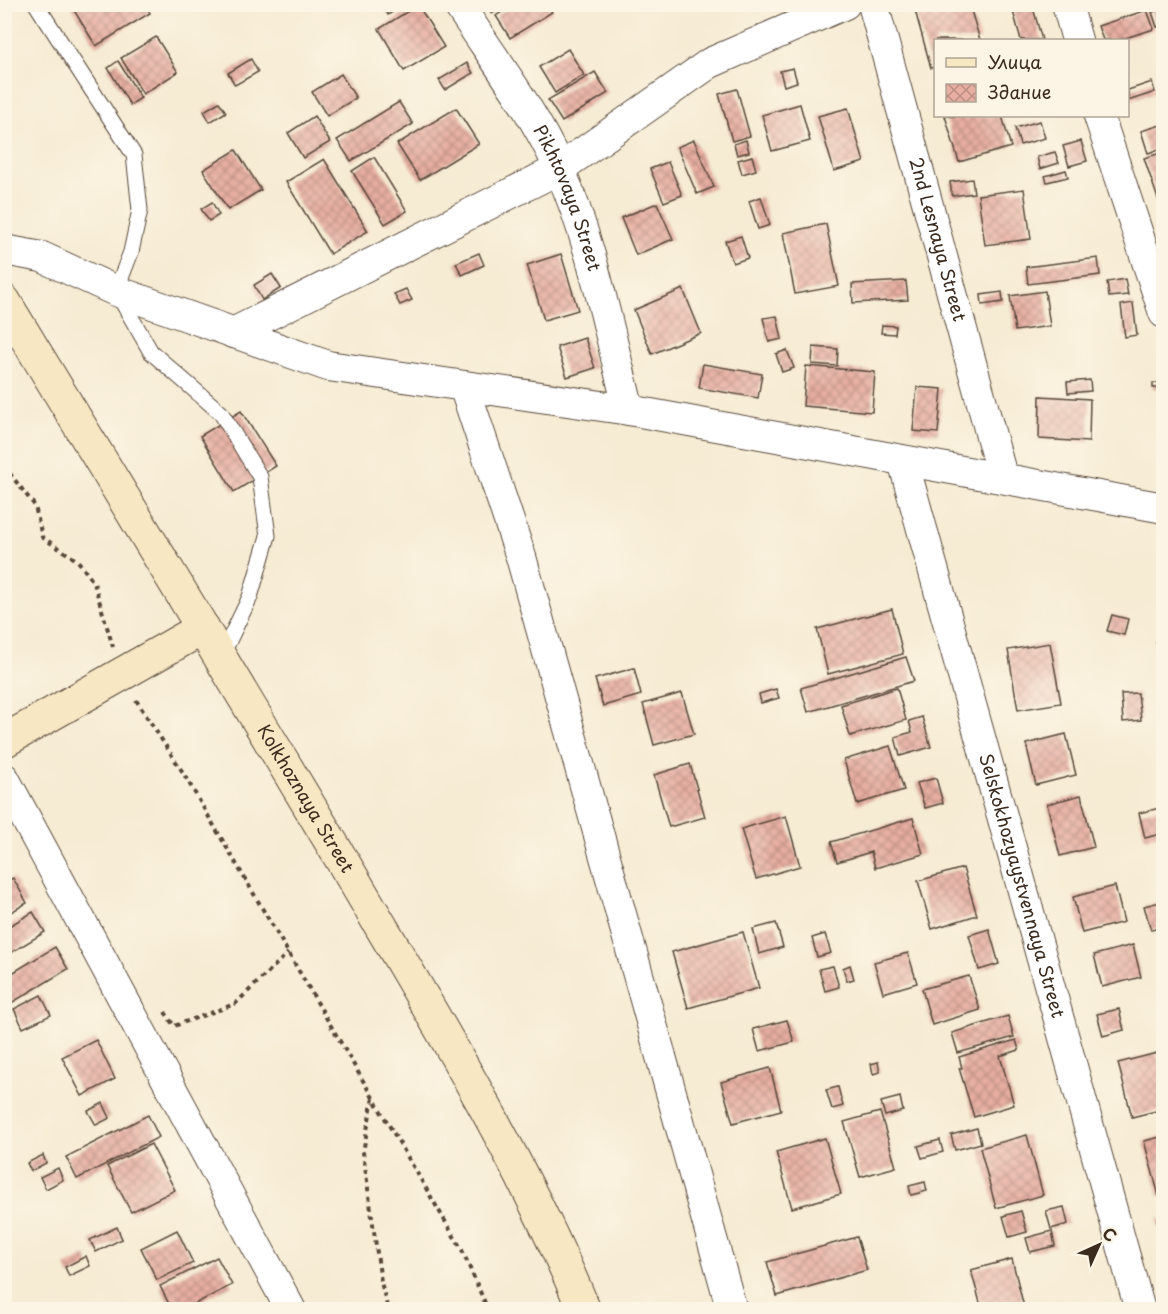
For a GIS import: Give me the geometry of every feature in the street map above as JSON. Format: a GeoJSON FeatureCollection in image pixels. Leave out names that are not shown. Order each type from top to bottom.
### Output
{"type":"FeatureCollection","features":[{"type":"Feature","properties":{"kind":"main road","name":"Kolkhoznaya Street"},"geometry":{"type":"LineString","coordinates":[[4,301],[204,628],[508,1145],[553,1236],[584,1310]]}},
{"type":"Feature","properties":{"kind":"main road"},"geometry":{"type":"LineString","coordinates":[[4,741],[204,628]]}},
{"type":"Feature","properties":{"kind":"street","name":"Pikhtovaya Street"},"geometry":{"type":"LineString","coordinates":[[458,4],[537,126],[559,169],[584,236],[630,411]]}},
{"type":"Feature","properties":{"kind":"street"},"geometry":{"type":"LineString","coordinates":[[233,333],[559,169],[710,63],[845,4]]}},
{"type":"Feature","properties":{"kind":"street","name":"2nd Lesnaya Street"},"geometry":{"type":"LineString","coordinates":[[873,4],[1002,476]]}},
{"type":"Feature","properties":{"kind":"street"},"geometry":{"type":"LineString","coordinates":[[1067,4],[1077,39]]}},
{"type":"Feature","properties":{"kind":"street"},"geometry":{"type":"LineString","coordinates":[[1098,117],[1164,313]]}},
{"type":"Feature","properties":{"kind":"street"},"geometry":{"type":"LineString","coordinates":[[4,250],[42,257],[116,291],[328,366],[630,411],[903,461],[1002,476],[1164,507]]}},
{"type":"Feature","properties":{"kind":"street"},"geometry":{"type":"LineString","coordinates":[[464,386],[521,557],[732,1310]]}},
{"type":"Feature","properties":{"kind":"street","name":"Selskokhozyaystvennaya Street"},"geometry":{"type":"LineString","coordinates":[[903,461],[1140,1310]]}},
{"type":"Feature","properties":{"kind":"street"},"geometry":{"type":"LineString","coordinates":[[4,778],[291,1310]]}},
{"type":"Feature","properties":{"kind":"lane"},"geometry":{"type":"LineString","coordinates":[[36,4],[134,155],[140,210],[130,252],[116,291],[151,352],[221,413],[260,477],[268,536],[249,597],[221,657]]}},
{"type":"Feature","properties":{"kind":"path"},"geometry":{"type":"LineString","coordinates":[[4,466],[35,506],[42,537],[78,561],[94,583],[122,674],[462,1250],[488,1310]]}},
{"type":"Feature","properties":{"kind":"path"},"geometry":{"type":"LineString","coordinates":[[161,1007],[174,1026],[235,1004],[288,953]]}},
{"type":"Feature","properties":{"kind":"path"},"geometry":{"type":"LineString","coordinates":[[373,1097],[363,1152],[381,1282],[388,1310]]}},
{"type":"Feature","properties":{"kind":"building"},"geometry":{"type":"Polygon","coordinates":[[[70,4],[145,4],[150,13],[96,46],[70,4]]]}},
{"type":"Feature","properties":{"kind":"building"},"geometry":{"type":"Polygon","coordinates":[[[382,4],[405,4],[388,15],[382,4]]]}},
{"type":"Feature","properties":{"kind":"building"},"geometry":{"type":"Polygon","coordinates":[[[486,4],[507,4],[492,14],[486,4]]]}},
{"type":"Feature","properties":{"kind":"building"},"geometry":{"type":"Polygon","coordinates":[[[514,4],[547,4],[552,12],[510,38],[496,16],[514,4]]]}},
{"type":"Feature","properties":{"kind":"building"},"geometry":{"type":"Polygon","coordinates":[[[921,4],[969,4],[980,39],[934,39],[934,67],[931,68],[914,7],[921,4]]]}},
{"type":"Feature","properties":{"kind":"building"},"geometry":{"type":"Polygon","coordinates":[[[1011,4],[1032,4],[1042,39],[1021,39],[1011,4]]]}},
{"type":"Feature","properties":{"kind":"building"},"geometry":{"type":"Polygon","coordinates":[[[418,5],[444,47],[404,71],[379,29],[418,5]]]}},
{"type":"Feature","properties":{"kind":"building"},"geometry":{"type":"Polygon","coordinates":[[[1164,9],[1164,25],[1157,27],[1152,12],[1164,9]]]}},
{"type":"Feature","properties":{"kind":"building"},"geometry":{"type":"Polygon","coordinates":[[[1147,10],[1154,29],[1122,39],[1103,39],[1098,26],[1147,10]]]}},
{"type":"Feature","properties":{"kind":"building"},"geometry":{"type":"Polygon","coordinates":[[[156,37],[178,72],[143,94],[121,58],[156,37]]]}},
{"type":"Feature","properties":{"kind":"building"},"geometry":{"type":"Polygon","coordinates":[[[568,49],[584,75],[555,93],[539,67],[568,49]]]}},
{"type":"Feature","properties":{"kind":"building"},"geometry":{"type":"Polygon","coordinates":[[[251,59],[258,72],[235,85],[228,73],[251,59]]]}},
{"type":"Feature","properties":{"kind":"building"},"geometry":{"type":"Polygon","coordinates":[[[118,61],[141,98],[130,105],[108,68],[118,61]]]}},
{"type":"Feature","properties":{"kind":"building"},"geometry":{"type":"Polygon","coordinates":[[[467,63],[473,73],[445,90],[439,80],[467,63]]]}},
{"type":"Feature","properties":{"kind":"building"},"geometry":{"type":"Polygon","coordinates":[[[793,68],[797,82],[784,86],[780,71],[793,68]]]}},
{"type":"Feature","properties":{"kind":"building"},"geometry":{"type":"Polygon","coordinates":[[[595,72],[608,93],[562,122],[548,100],[595,72]]]}},
{"type":"Feature","properties":{"kind":"building"},"geometry":{"type":"Polygon","coordinates":[[[341,74],[356,98],[327,116],[312,92],[341,74]]]}},
{"type":"Feature","properties":{"kind":"building"},"geometry":{"type":"Polygon","coordinates":[[[1152,82],[1155,92],[1129,101],[1129,90],[1152,82]]]}},
{"type":"Feature","properties":{"kind":"building"},"geometry":{"type":"Polygon","coordinates":[[[737,89],[750,136],[732,141],[719,94],[737,89]]]}},
{"type":"Feature","properties":{"kind":"building"},"geometry":{"type":"Polygon","coordinates":[[[219,102],[226,112],[210,122],[204,111],[219,102]]]}},
{"type":"Feature","properties":{"kind":"building"},"geometry":{"type":"Polygon","coordinates":[[[399,102],[413,124],[351,161],[337,140],[399,102]]]}},
{"type":"Feature","properties":{"kind":"building"},"geometry":{"type":"Polygon","coordinates":[[[800,104],[810,141],[772,151],[762,115],[800,104]]]}},
{"type":"Feature","properties":{"kind":"building"},"geometry":{"type":"Polygon","coordinates":[[[456,108],[479,144],[420,180],[397,144],[456,108]]]}},
{"type":"Feature","properties":{"kind":"building"},"geometry":{"type":"Polygon","coordinates":[[[848,108],[864,162],[834,171],[818,116],[848,108]]]}},
{"type":"Feature","properties":{"kind":"building"},"geometry":{"type":"Polygon","coordinates":[[[314,116],[330,142],[303,158],[288,133],[314,116]]]}},
{"type":"Feature","properties":{"kind":"building"},"geometry":{"type":"Polygon","coordinates":[[[945,117],[1002,117],[1011,147],[959,162],[945,117]]]}},
{"type":"Feature","properties":{"kind":"building"},"geometry":{"type":"Polygon","coordinates":[[[1040,121],[1045,138],[1020,145],[1015,128],[1040,121]]]}},
{"type":"Feature","properties":{"kind":"building"},"geometry":{"type":"Polygon","coordinates":[[[1164,124],[1164,148],[1148,153],[1141,131],[1164,124]]]}},
{"type":"Feature","properties":{"kind":"building"},"geometry":{"type":"Polygon","coordinates":[[[694,140],[714,187],[697,194],[677,147],[694,140]]]}},
{"type":"Feature","properties":{"kind":"building"},"geometry":{"type":"Polygon","coordinates":[[[746,140],[749,152],[737,155],[734,144],[746,140]]]}},
{"type":"Feature","properties":{"kind":"building"},"geometry":{"type":"Polygon","coordinates":[[[1081,141],[1087,161],[1069,166],[1063,146],[1081,141]]]}},
{"type":"Feature","properties":{"kind":"building"},"geometry":{"type":"Polygon","coordinates":[[[236,150],[261,190],[228,210],[203,170],[236,150]]]}},
{"type":"Feature","properties":{"kind":"building"},"geometry":{"type":"Polygon","coordinates":[[[1055,152],[1059,163],[1040,169],[1037,157],[1055,152]]]}},
{"type":"Feature","properties":{"kind":"building"},"geometry":{"type":"Polygon","coordinates":[[[1164,152],[1164,200],[1159,202],[1144,158],[1164,152]]]}},
{"type":"Feature","properties":{"kind":"building"},"geometry":{"type":"Polygon","coordinates":[[[752,156],[756,170],[742,174],[738,160],[752,156]]]}},
{"type":"Feature","properties":{"kind":"building"},"geometry":{"type":"Polygon","coordinates":[[[374,157],[407,211],[385,224],[352,171],[374,157]]]}},
{"type":"Feature","properties":{"kind":"building"},"geometry":{"type":"Polygon","coordinates":[[[324,159],[368,231],[330,254],[286,182],[324,159]]]}},
{"type":"Feature","properties":{"kind":"building"},"geometry":{"type":"Polygon","coordinates":[[[668,162],[682,195],[664,202],[650,169],[668,162]]]}},
{"type":"Feature","properties":{"kind":"building"},"geometry":{"type":"Polygon","coordinates":[[[1066,170],[1068,177],[1047,182],[1045,176],[1066,170]]]}},
{"type":"Feature","properties":{"kind":"building"},"geometry":{"type":"Polygon","coordinates":[[[972,179],[974,193],[952,196],[950,182],[972,179]]]}},
{"type":"Feature","properties":{"kind":"building"},"geometry":{"type":"Polygon","coordinates":[[[1024,189],[1031,239],[985,245],[978,195],[1024,189]]]}},
{"type":"Feature","properties":{"kind":"building"},"geometry":{"type":"Polygon","coordinates":[[[761,197],[770,225],[758,229],[749,201],[761,197]]]}},
{"type":"Feature","properties":{"kind":"building"},"geometry":{"type":"Polygon","coordinates":[[[212,202],[219,215],[209,221],[201,209],[212,202]]]}},
{"type":"Feature","properties":{"kind":"building"},"geometry":{"type":"Polygon","coordinates":[[[657,203],[673,239],[636,255],[621,218],[657,203]]]}},
{"type":"Feature","properties":{"kind":"building"},"geometry":{"type":"Polygon","coordinates":[[[826,224],[839,286],[795,294],[783,233],[826,224]]]}},
{"type":"Feature","properties":{"kind":"building"},"geometry":{"type":"Polygon","coordinates":[[[741,236],[748,258],[733,263],[725,241],[741,236]]]}},
{"type":"Feature","properties":{"kind":"building"},"geometry":{"type":"Polygon","coordinates":[[[479,253],[484,265],[462,275],[456,263],[479,253]]]}},
{"type":"Feature","properties":{"kind":"building"},"geometry":{"type":"Polygon","coordinates":[[[561,254],[578,310],[544,320],[527,265],[561,254]]]}},
{"type":"Feature","properties":{"kind":"building"},"geometry":{"type":"Polygon","coordinates":[[[1098,258],[1100,275],[1028,284],[1026,267],[1098,258]]]}},
{"type":"Feature","properties":{"kind":"building"},"geometry":{"type":"Polygon","coordinates":[[[272,274],[281,288],[262,300],[254,285],[272,274]]]}},
{"type":"Feature","properties":{"kind":"building"},"geometry":{"type":"Polygon","coordinates":[[[1125,279],[1128,295],[1109,297],[1107,282],[1125,279]]]}},
{"type":"Feature","properties":{"kind":"building"},"geometry":{"type":"Polygon","coordinates":[[[906,281],[908,300],[853,303],[852,284],[906,281]]]}},
{"type":"Feature","properties":{"kind":"building"},"geometry":{"type":"Polygon","coordinates":[[[406,289],[412,300],[400,305],[394,294],[406,289]]]}},
{"type":"Feature","properties":{"kind":"building"},"geometry":{"type":"Polygon","coordinates":[[[683,289],[701,333],[652,354],[634,310],[683,289]]]}},
{"type":"Feature","properties":{"kind":"building"},"geometry":{"type":"Polygon","coordinates":[[[1045,291],[1050,326],[1015,331],[1010,296],[1045,291]]]}},
{"type":"Feature","properties":{"kind":"building"},"geometry":{"type":"Polygon","coordinates":[[[1002,292],[1003,302],[982,305],[981,295],[1002,292]]]}},
{"type":"Feature","properties":{"kind":"building"},"geometry":{"type":"Polygon","coordinates":[[[1133,303],[1137,335],[1125,337],[1121,305],[1133,303]]]}},
{"type":"Feature","properties":{"kind":"building"},"geometry":{"type":"Polygon","coordinates":[[[777,316],[782,339],[769,342],[763,318],[777,316]]]}},
{"type":"Feature","properties":{"kind":"building"},"geometry":{"type":"Polygon","coordinates":[[[882,325],[896,326],[895,334],[881,333],[882,325]]]}},
{"type":"Feature","properties":{"kind":"building"},"geometry":{"type":"Polygon","coordinates":[[[585,338],[595,368],[567,377],[557,347],[585,338]]]}},
{"type":"Feature","properties":{"kind":"building"},"geometry":{"type":"Polygon","coordinates":[[[813,347],[838,349],[837,366],[812,364],[813,347]]]}},
{"type":"Feature","properties":{"kind":"building"},"geometry":{"type":"Polygon","coordinates":[[[787,350],[794,368],[782,372],[776,354],[787,350]]]}},
{"type":"Feature","properties":{"kind":"building"},"geometry":{"type":"Polygon","coordinates":[[[703,364],[762,374],[758,398],[699,388],[703,364]]]}},
{"type":"Feature","properties":{"kind":"building"},"geometry":{"type":"Polygon","coordinates":[[[806,366],[875,372],[872,412],[803,406],[806,366]]]}},
{"type":"Feature","properties":{"kind":"building"},"geometry":{"type":"Polygon","coordinates":[[[1090,380],[1091,391],[1068,393],[1067,382],[1090,380]]]}},
{"type":"Feature","properties":{"kind":"building"},"geometry":{"type":"Polygon","coordinates":[[[1153,383],[1163,383],[1163,388],[1153,388],[1153,383]]]}},
{"type":"Feature","properties":{"kind":"building"},"geometry":{"type":"Polygon","coordinates":[[[917,387],[942,389],[938,433],[913,431],[917,387]]]}},
{"type":"Feature","properties":{"kind":"building"},"geometry":{"type":"Polygon","coordinates":[[[1040,396],[1090,399],[1089,442],[1039,439],[1040,396]]]}},
{"type":"Feature","properties":{"kind":"building"},"geometry":{"type":"Polygon","coordinates":[[[241,411],[276,466],[234,492],[200,436],[241,411]]]}},
{"type":"Feature","properties":{"kind":"building"},"geometry":{"type":"Polygon","coordinates":[[[892,609],[903,654],[828,674],[817,629],[892,609]]]}},
{"type":"Feature","properties":{"kind":"building"},"geometry":{"type":"Polygon","coordinates":[[[1112,615],[1128,619],[1124,635],[1107,631],[1112,615]]]}},
{"type":"Feature","properties":{"kind":"building"},"geometry":{"type":"Polygon","coordinates":[[[1164,640],[1164,665],[1163,666],[1156,642],[1164,640]]]}},
{"type":"Feature","properties":{"kind":"building"},"geometry":{"type":"Polygon","coordinates":[[[1050,643],[1061,703],[1018,710],[1008,650],[1050,643]]]}},
{"type":"Feature","properties":{"kind":"building"},"geometry":{"type":"Polygon","coordinates":[[[906,657],[914,681],[808,712],[801,688],[906,657]]]}},
{"type":"Feature","properties":{"kind":"building"},"geometry":{"type":"Polygon","coordinates":[[[634,668],[641,695],[603,706],[595,679],[634,668]]]}},
{"type":"Feature","properties":{"kind":"building"},"geometry":{"type":"Polygon","coordinates":[[[897,688],[906,720],[850,736],[841,705],[897,688]]]}},
{"type":"Feature","properties":{"kind":"building"},"geometry":{"type":"Polygon","coordinates":[[[776,689],[779,698],[761,703],[759,694],[776,689]]]}},
{"type":"Feature","properties":{"kind":"building"},"geometry":{"type":"Polygon","coordinates":[[[682,693],[694,734],[654,745],[643,704],[682,693]]]}},
{"type":"Feature","properties":{"kind":"building"},"geometry":{"type":"Polygon","coordinates":[[[1138,693],[1141,720],[1123,722],[1121,694],[1138,693]]]}},
{"type":"Feature","properties":{"kind":"building"},"geometry":{"type":"Polygon","coordinates":[[[922,717],[931,747],[900,756],[895,737],[912,732],[909,721],[922,717]]]}},
{"type":"Feature","properties":{"kind":"building"},"geometry":{"type":"Polygon","coordinates":[[[1066,734],[1076,775],[1036,785],[1026,744],[1066,734]]]}},
{"type":"Feature","properties":{"kind":"building"},"geometry":{"type":"Polygon","coordinates":[[[890,746],[904,790],[857,804],[844,760],[890,746]]]}},
{"type":"Feature","properties":{"kind":"building"},"geometry":{"type":"Polygon","coordinates":[[[690,764],[705,817],[669,827],[654,775],[690,764]]]}},
{"type":"Feature","properties":{"kind":"building"},"geometry":{"type":"Polygon","coordinates":[[[936,778],[943,803],[925,808],[917,783],[936,778]]]}},
{"type":"Feature","properties":{"kind":"building"},"geometry":{"type":"Polygon","coordinates":[[[1081,795],[1094,847],[1060,856],[1047,804],[1081,795]]]}},
{"type":"Feature","properties":{"kind":"building"},"geometry":{"type":"Polygon","coordinates":[[[1164,807],[1164,833],[1145,838],[1139,813],[1164,807]]]}},
{"type":"Feature","properties":{"kind":"building"},"geometry":{"type":"Polygon","coordinates":[[[786,816],[800,866],[756,879],[741,829],[786,816]]]}},
{"type":"Feature","properties":{"kind":"building"},"geometry":{"type":"Polygon","coordinates":[[[913,818],[923,854],[875,868],[871,852],[837,862],[831,842],[913,818]]]}},
{"type":"Feature","properties":{"kind":"building"},"geometry":{"type":"Polygon","coordinates":[[[963,868],[977,915],[932,929],[918,881],[963,868]]]}},
{"type":"Feature","properties":{"kind":"building"},"geometry":{"type":"Polygon","coordinates":[[[13,878],[27,903],[4,916],[4,883],[13,878]]]}},
{"type":"Feature","properties":{"kind":"building"},"geometry":{"type":"Polygon","coordinates":[[[1115,886],[1124,922],[1082,933],[1073,897],[1115,886]]]}},
{"type":"Feature","properties":{"kind":"building"},"geometry":{"type":"Polygon","coordinates":[[[1164,901],[1164,927],[1151,930],[1144,906],[1164,901]]]}},
{"type":"Feature","properties":{"kind":"building"},"geometry":{"type":"Polygon","coordinates":[[[33,912],[45,932],[4,957],[4,929],[33,912]]]}},
{"type":"Feature","properties":{"kind":"building"},"geometry":{"type":"Polygon","coordinates":[[[776,923],[783,947],[759,954],[753,929],[776,923]]]}},
{"type":"Feature","properties":{"kind":"building"},"geometry":{"type":"Polygon","coordinates":[[[989,929],[999,964],[979,970],[969,935],[989,929]]]}},
{"type":"Feature","properties":{"kind":"building"},"geometry":{"type":"Polygon","coordinates":[[[743,932],[759,988],[688,1008],[672,952],[743,932]]]}},
{"type":"Feature","properties":{"kind":"building"},"geometry":{"type":"Polygon","coordinates":[[[825,934],[831,953],[817,957],[812,938],[825,934]]]}},
{"type":"Feature","properties":{"kind":"building"},"geometry":{"type":"Polygon","coordinates":[[[1133,945],[1141,977],[1102,987],[1094,955],[1133,945]]]}},
{"type":"Feature","properties":{"kind":"building"},"geometry":{"type":"Polygon","coordinates":[[[55,947],[68,969],[8,1005],[4,999],[4,978],[55,947]]]}},
{"type":"Feature","properties":{"kind":"building"},"geometry":{"type":"Polygon","coordinates":[[[908,953],[917,983],[883,993],[874,962],[908,953]]]}},
{"type":"Feature","properties":{"kind":"building"},"geometry":{"type":"Polygon","coordinates":[[[850,965],[854,979],[847,981],[843,968],[850,965]]]}},
{"type":"Feature","properties":{"kind":"building"},"geometry":{"type":"Polygon","coordinates":[[[833,966],[839,987],[825,991],[819,969],[833,966]]]}},
{"type":"Feature","properties":{"kind":"building"},"geometry":{"type":"Polygon","coordinates":[[[969,976],[980,1010],[932,1025],[922,989],[969,976]]]}},
{"type":"Feature","properties":{"kind":"building"},"geometry":{"type":"Polygon","coordinates":[[[41,995],[51,1015],[23,1028],[14,1009],[41,995]]]}},
{"type":"Feature","properties":{"kind":"building"},"geometry":{"type":"Polygon","coordinates":[[[1119,1009],[1124,1030],[1103,1036],[1097,1014],[1119,1009]]]}},
{"type":"Feature","properties":{"kind":"building"},"geometry":{"type":"Polygon","coordinates":[[[1008,1016],[1014,1037],[958,1053],[952,1033],[1008,1016]]]}},
{"type":"Feature","properties":{"kind":"building"},"geometry":{"type":"Polygon","coordinates":[[[787,1020],[794,1042],[759,1051],[753,1029],[787,1020]]]}},
{"type":"Feature","properties":{"kind":"building"},"geometry":{"type":"Polygon","coordinates":[[[96,1040],[115,1079],[82,1096],[62,1057],[96,1040]]]}},
{"type":"Feature","properties":{"kind":"building"},"geometry":{"type":"Polygon","coordinates":[[[1016,1040],[1019,1050],[1000,1056],[1014,1105],[974,1117],[959,1068],[962,1068],[959,1057],[1016,1040]]]}},
{"type":"Feature","properties":{"kind":"building"},"geometry":{"type":"Polygon","coordinates":[[[1157,1053],[1164,1078],[1164,1109],[1132,1117],[1118,1063],[1157,1053]]]}},
{"type":"Feature","properties":{"kind":"building"},"geometry":{"type":"Polygon","coordinates":[[[878,1062],[880,1072],[873,1074],[871,1064],[878,1062]]]}},
{"type":"Feature","properties":{"kind":"building"},"geometry":{"type":"Polygon","coordinates":[[[770,1068],[781,1110],[733,1123],[721,1082],[770,1068]]]}},
{"type":"Feature","properties":{"kind":"building"},"geometry":{"type":"Polygon","coordinates":[[[838,1087],[843,1106],[832,1109],[826,1090],[838,1087]]]}},
{"type":"Feature","properties":{"kind":"building"},"geometry":{"type":"Polygon","coordinates":[[[900,1097],[903,1111],[885,1116],[881,1102],[900,1097]]]}},
{"type":"Feature","properties":{"kind":"building"},"geometry":{"type":"Polygon","coordinates":[[[103,1103],[110,1118],[96,1125],[88,1111],[103,1103]]]}},
{"type":"Feature","properties":{"kind":"building"},"geometry":{"type":"Polygon","coordinates":[[[880,1112],[896,1167],[860,1177],[844,1122],[880,1112]]]}},
{"type":"Feature","properties":{"kind":"building"},"geometry":{"type":"Polygon","coordinates":[[[148,1115],[159,1137],[77,1179],[66,1157],[148,1115]]]}},
{"type":"Feature","properties":{"kind":"building"},"geometry":{"type":"Polygon","coordinates":[[[977,1128],[981,1143],[955,1150],[951,1135],[977,1128]]]}},
{"type":"Feature","properties":{"kind":"building"},"geometry":{"type":"Polygon","coordinates":[[[1027,1135],[1043,1195],[996,1208],[980,1148],[1027,1135]]]}},
{"type":"Feature","properties":{"kind":"building"},"geometry":{"type":"Polygon","coordinates":[[[1164,1136],[1164,1195],[1159,1196],[1144,1141],[1164,1136]]]}},
{"type":"Feature","properties":{"kind":"building"},"geometry":{"type":"Polygon","coordinates":[[[825,1138],[841,1194],[792,1208],[776,1152],[825,1138]]]}},
{"type":"Feature","properties":{"kind":"building"},"geometry":{"type":"Polygon","coordinates":[[[940,1140],[943,1152],[922,1158],[918,1146],[940,1140]]]}},
{"type":"Feature","properties":{"kind":"building"},"geometry":{"type":"Polygon","coordinates":[[[151,1144],[175,1190],[131,1212],[107,1166],[151,1144]]]}},
{"type":"Feature","properties":{"kind":"building"},"geometry":{"type":"Polygon","coordinates":[[[43,1155],[46,1163],[31,1171],[27,1163],[43,1155]]]}},
{"type":"Feature","properties":{"kind":"building"},"geometry":{"type":"Polygon","coordinates":[[[58,1168],[63,1180],[46,1189],[40,1177],[58,1168]]]}},
{"type":"Feature","properties":{"kind":"building"},"geometry":{"type":"Polygon","coordinates":[[[925,1182],[927,1191],[911,1195],[909,1186],[925,1182]]]}},
{"type":"Feature","properties":{"kind":"building"},"geometry":{"type":"Polygon","coordinates":[[[1064,1207],[1068,1224],[1051,1229],[1046,1211],[1064,1207]]]}},
{"type":"Feature","properties":{"kind":"building"},"geometry":{"type":"Polygon","coordinates":[[[1021,1211],[1027,1232],[1009,1237],[1003,1216],[1021,1211]]]}},
{"type":"Feature","properties":{"kind":"building"},"geometry":{"type":"Polygon","coordinates":[[[1164,1218],[1164,1239],[1163,1239],[1157,1220],[1164,1218]]]}},
{"type":"Feature","properties":{"kind":"building"},"geometry":{"type":"Polygon","coordinates":[[[117,1227],[122,1239],[96,1252],[90,1240],[117,1227]]]}},
{"type":"Feature","properties":{"kind":"building"},"geometry":{"type":"Polygon","coordinates":[[[177,1230],[193,1263],[157,1280],[141,1248],[177,1230]]]}},
{"type":"Feature","properties":{"kind":"building"},"geometry":{"type":"Polygon","coordinates":[[[1052,1231],[1055,1246],[1030,1252],[1026,1238],[1052,1231]]]}},
{"type":"Feature","properties":{"kind":"building"},"geometry":{"type":"Polygon","coordinates":[[[857,1237],[867,1270],[777,1296],[767,1262],[857,1237]]]}},
{"type":"Feature","properties":{"kind":"building"},"geometry":{"type":"Polygon","coordinates":[[[86,1256],[90,1266],[69,1276],[65,1267],[86,1256]]]}},
{"type":"Feature","properties":{"kind":"building"},"geometry":{"type":"Polygon","coordinates":[[[217,1257],[232,1285],[183,1310],[172,1310],[160,1286],[217,1257]]]}},
{"type":"Feature","properties":{"kind":"building"},"geometry":{"type":"Polygon","coordinates":[[[1012,1259],[1024,1307],[982,1310],[971,1270],[1012,1259]]]}}]}
